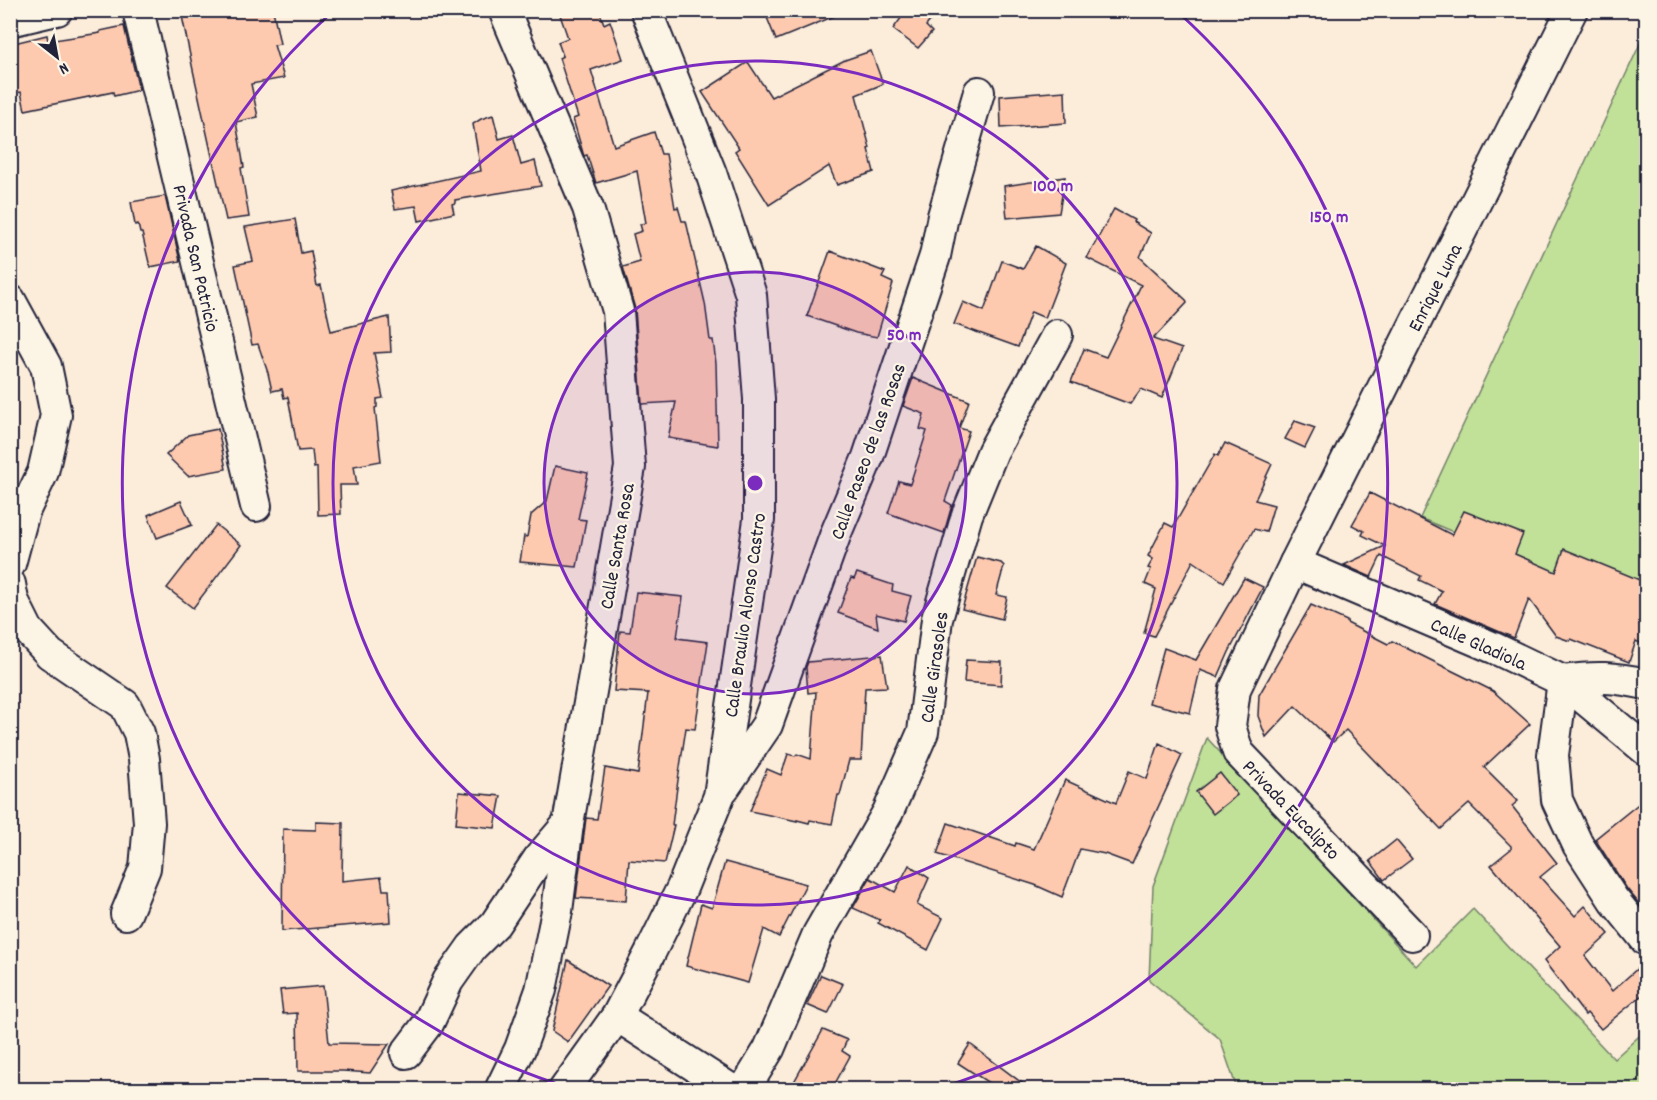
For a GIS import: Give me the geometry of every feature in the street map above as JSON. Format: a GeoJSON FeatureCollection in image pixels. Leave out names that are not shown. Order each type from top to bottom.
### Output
{"type":"FeatureCollection","features":[{"type":"Feature","properties":{"kind":"street"},"geometry":{"type":"LineString","coordinates":[[10,21],[57,10]]}},
{"type":"Feature","properties":{"kind":"street","name":"Privada San Patricio"},"geometry":{"type":"LineString","coordinates":[[138,10],[255,506]]}},
{"type":"Feature","properties":{"kind":"street","name":"Calle Santa Rosa"},"geometry":{"type":"LineString","coordinates":[[500,1089],[520,1048],[542,990],[557,911],[568,824],[630,467],[618,311],[588,208],[504,10]]}},
{"type":"Feature","properties":{"kind":"street","name":"Calle Braulio Alonso Castro"},"geometry":{"type":"LineString","coordinates":[[564,1089],[617,1016],[682,888],[719,796],[759,520],[759,399],[751,295],[711,173],[646,10]]}},
{"type":"Feature","properties":{"kind":"street","name":"Enrique Luna"},"geometry":{"type":"LineString","coordinates":[[1295,563],[1572,10]]}},
{"type":"Feature","properties":{"kind":"street","name":"Calle Paseo de las Rosas"},"geometry":{"type":"LineString","coordinates":[[719,796],[767,724],[836,533],[868,458],[936,256],[943,216],[979,92]]}},
{"type":"Feature","properties":{"kind":"street"},"geometry":{"type":"LineString","coordinates":[[10,300],[46,366],[56,415],[43,472],[24,512],[10,564]]}},
{"type":"Feature","properties":{"kind":"street","name":"Calle Girasoles"},"geometry":{"type":"LineString","coordinates":[[744,1089],[769,1049],[818,934],[888,812],[924,732],[937,620],[967,515],[993,451],[1057,335]]}},
{"type":"Feature","properties":{"kind":"street","name":"Calle Gladiola"},"geometry":{"type":"LineString","coordinates":[[1295,563],[1494,648],[1563,681],[1647,750]]}},
{"type":"Feature","properties":{"kind":"street","name":"Privada Eucalipto"},"geometry":{"type":"LineString","coordinates":[[1295,563],[1235,689],[1230,726],[1232,735],[1238,752],[1412,935]]}},
{"type":"Feature","properties":{"kind":"street"},"geometry":{"type":"LineString","coordinates":[[10,584],[13,600],[28,630],[50,654],[125,705],[139,733],[144,759],[149,823],[145,868],[126,914]]}},
{"type":"Feature","properties":{"kind":"street"},"geometry":{"type":"LineString","coordinates":[[1647,684],[1592,676],[1563,681],[1553,754],[1557,800],[1578,845],[1612,899],[1647,940]]}},
{"type":"Feature","properties":{"kind":"street"},"geometry":{"type":"LineString","coordinates":[[406,1053],[428,1024],[448,981],[471,947],[495,924],[539,858],[568,824]]}},
{"type":"Feature","properties":{"kind":"street"},"geometry":{"type":"LineString","coordinates":[[617,1016],[732,1089]]}},
{"type":"Feature","properties":{"kind":"green space"},"geometry":{"type":"Polygon","coordinates":[[[1646,31],[1646,613],[1420,518],[1646,31]]]}},
{"type":"Feature","properties":{"kind":"green space"},"geometry":{"type":"Polygon","coordinates":[[[1207,738],[1416,966],[1473,909],[1614,1059],[1646,1030],[1646,1089],[1237,1089],[1220,1039],[1149,980],[1153,886],[1207,738]]]}},
{"type":"Feature","properties":{"kind":"building"},"geometry":{"type":"Polygon","coordinates":[[[205,10],[273,10],[280,44],[274,45],[284,78],[251,84],[258,117],[236,122],[244,167],[241,168],[249,217],[226,220],[193,70],[182,16],[205,10]]]}},
{"type":"Feature","properties":{"kind":"building"},"geometry":{"type":"Polygon","coordinates":[[[574,10],[599,10],[604,24],[610,21],[623,59],[591,70],[614,146],[654,132],[661,154],[666,154],[675,208],[678,207],[682,221],[686,221],[705,303],[710,340],[713,340],[716,363],[718,446],[668,438],[676,402],[642,404],[635,309],[623,267],[640,262],[633,234],[642,231],[640,224],[646,223],[637,171],[596,183],[587,155],[584,156],[573,119],[578,117],[559,58],[563,56],[558,42],[568,38],[560,15],[574,10]]]}},
{"type":"Feature","properties":{"kind":"building"},"geometry":{"type":"Polygon","coordinates":[[[764,10],[847,10],[847,11],[776,40],[764,10]]]}},
{"type":"Feature","properties":{"kind":"building"},"geometry":{"type":"Polygon","coordinates":[[[907,10],[939,10],[926,26],[932,32],[918,48],[893,29],[907,10]]]}},
{"type":"Feature","properties":{"kind":"building"},"geometry":{"type":"Polygon","coordinates":[[[124,26],[139,90],[114,96],[113,92],[25,110],[21,92],[10,94],[10,44],[47,35],[48,41],[100,33],[100,31],[124,26]]]}},
{"type":"Feature","properties":{"kind":"building"},"geometry":{"type":"Polygon","coordinates":[[[871,51],[883,84],[856,95],[874,172],[837,185],[829,166],[769,205],[735,151],[739,148],[702,92],[748,62],[771,97],[845,60],[871,51]]]}},
{"type":"Feature","properties":{"kind":"building"},"geometry":{"type":"Polygon","coordinates":[[[1065,91],[1066,123],[1001,128],[1000,96],[1065,91]]]}},
{"type":"Feature","properties":{"kind":"building"},"geometry":{"type":"Polygon","coordinates":[[[493,115],[499,139],[513,135],[521,165],[535,161],[541,186],[455,200],[452,204],[454,213],[419,221],[416,206],[395,209],[391,191],[481,171],[473,124],[493,115]]]}},
{"type":"Feature","properties":{"kind":"building"},"geometry":{"type":"Polygon","coordinates":[[[1065,177],[1059,213],[1007,218],[1004,186],[1065,177]]]}},
{"type":"Feature","properties":{"kind":"building"},"geometry":{"type":"Polygon","coordinates":[[[165,196],[180,261],[150,267],[142,233],[140,233],[138,224],[135,225],[131,202],[165,196]]]}},
{"type":"Feature","properties":{"kind":"building"},"geometry":{"type":"Polygon","coordinates":[[[1114,209],[1151,233],[1140,257],[1187,303],[1153,339],[1182,349],[1162,398],[1141,389],[1130,404],[1071,382],[1084,349],[1106,357],[1141,285],[1087,258],[1114,209]]]}},
{"type":"Feature","properties":{"kind":"building"},"geometry":{"type":"Polygon","coordinates":[[[295,219],[301,253],[311,251],[317,286],[321,285],[331,331],[389,317],[391,352],[374,353],[383,398],[377,399],[375,408],[381,461],[354,466],[357,485],[340,485],[341,514],[318,515],[317,467],[314,468],[312,450],[298,451],[288,397],[284,398],[282,389],[272,391],[258,344],[252,345],[235,265],[253,261],[245,227],[295,219]]]}},
{"type":"Feature","properties":{"kind":"building"},"geometry":{"type":"Polygon","coordinates":[[[1036,246],[1066,263],[1045,318],[1031,312],[1018,347],[954,324],[963,302],[984,311],[1002,261],[1023,269],[1036,246]]]}},
{"type":"Feature","properties":{"kind":"building"},"geometry":{"type":"Polygon","coordinates":[[[830,251],[885,272],[882,278],[893,283],[877,337],[856,333],[807,316],[830,251]]]}},
{"type":"Feature","properties":{"kind":"building"},"geometry":{"type":"Polygon","coordinates":[[[913,378],[969,401],[959,428],[969,431],[945,501],[952,505],[944,533],[888,513],[899,481],[910,484],[927,431],[920,429],[924,414],[903,406],[913,378]]]}},
{"type":"Feature","properties":{"kind":"building"},"geometry":{"type":"Polygon","coordinates":[[[1295,421],[1315,428],[1305,448],[1285,439],[1295,421]]]}},
{"type":"Feature","properties":{"kind":"building"},"geometry":{"type":"Polygon","coordinates":[[[218,429],[226,469],[188,476],[166,455],[188,435],[218,429]]]}},
{"type":"Feature","properties":{"kind":"building"},"geometry":{"type":"Polygon","coordinates":[[[1225,443],[1272,464],[1255,500],[1274,505],[1266,532],[1254,529],[1224,582],[1193,561],[1154,636],[1144,633],[1156,589],[1145,584],[1151,569],[1148,568],[1153,559],[1148,556],[1165,523],[1173,527],[1215,454],[1218,456],[1225,443]]]}},
{"type":"Feature","properties":{"kind":"building"},"geometry":{"type":"Polygon","coordinates":[[[555,466],[588,473],[578,519],[586,520],[577,567],[520,562],[524,536],[527,537],[531,515],[547,501],[555,466]]]}},
{"type":"Feature","properties":{"kind":"building"},"geometry":{"type":"Polygon","coordinates":[[[1370,493],[1452,535],[1464,511],[1523,534],[1515,554],[1556,572],[1564,549],[1647,583],[1647,646],[1636,641],[1629,662],[1571,639],[1570,641],[1556,636],[1529,599],[1514,638],[1435,604],[1442,591],[1419,580],[1421,576],[1381,556],[1371,577],[1344,565],[1385,546],[1362,535],[1364,531],[1352,525],[1370,493]]]}},
{"type":"Feature","properties":{"kind":"building"},"geometry":{"type":"Polygon","coordinates":[[[181,501],[192,525],[157,538],[148,515],[181,501]]]}},
{"type":"Feature","properties":{"kind":"building"},"geometry":{"type":"Polygon","coordinates":[[[216,525],[241,545],[193,608],[167,588],[216,525]]]}},
{"type":"Feature","properties":{"kind":"building"},"geometry":{"type":"Polygon","coordinates":[[[977,557],[1001,563],[1004,566],[996,595],[1007,597],[1002,619],[962,609],[977,557]]]}},
{"type":"Feature","properties":{"kind":"building"},"geometry":{"type":"Polygon","coordinates":[[[857,573],[893,585],[892,591],[911,596],[904,621],[876,614],[878,628],[838,613],[851,578],[854,579],[857,573]]]}},
{"type":"Feature","properties":{"kind":"building"},"geometry":{"type":"Polygon","coordinates":[[[1244,578],[1263,587],[1218,677],[1200,670],[1190,713],[1149,703],[1164,648],[1196,660],[1244,578]]]}},
{"type":"Feature","properties":{"kind":"building"},"geometry":{"type":"Polygon","coordinates":[[[636,592],[683,597],[677,638],[708,642],[695,729],[686,728],[672,825],[674,825],[665,863],[629,860],[626,901],[576,898],[586,818],[597,819],[605,768],[638,774],[648,693],[614,691],[620,631],[630,632],[636,592]]]}},
{"type":"Feature","properties":{"kind":"building"},"geometry":{"type":"Polygon","coordinates":[[[1311,605],[1347,621],[1388,644],[1392,641],[1493,691],[1530,724],[1484,767],[1518,801],[1512,806],[1557,863],[1540,877],[1575,916],[1585,906],[1609,934],[1585,956],[1612,991],[1647,960],[1647,991],[1601,1029],[1587,1013],[1585,1015],[1544,961],[1560,946],[1491,865],[1511,849],[1511,846],[1469,804],[1441,829],[1346,730],[1333,742],[1295,706],[1266,737],[1258,716],[1259,695],[1311,605]]]}},
{"type":"Feature","properties":{"kind":"building"},"geometry":{"type":"Polygon","coordinates":[[[882,655],[887,687],[865,688],[861,760],[849,760],[832,824],[810,820],[809,823],[750,811],[767,769],[781,775],[788,754],[795,756],[797,754],[811,759],[816,692],[808,693],[806,667],[808,662],[882,655]]]}},
{"type":"Feature","properties":{"kind":"building"},"geometry":{"type":"Polygon","coordinates":[[[966,660],[1002,662],[1001,685],[964,682],[966,660]]]}},
{"type":"Feature","properties":{"kind":"building"},"geometry":{"type":"Polygon","coordinates":[[[1159,743],[1182,755],[1132,864],[1105,854],[1080,849],[1062,897],[1035,885],[937,854],[948,823],[1015,846],[1016,843],[1034,849],[1065,780],[1116,803],[1129,771],[1147,779],[1159,743]]]}},
{"type":"Feature","properties":{"kind":"building"},"geometry":{"type":"Polygon","coordinates":[[[1220,773],[1237,795],[1213,814],[1196,792],[1220,773]]]}},
{"type":"Feature","properties":{"kind":"building"},"geometry":{"type":"Polygon","coordinates":[[[459,792],[501,796],[495,828],[456,824],[459,792]]]}},
{"type":"Feature","properties":{"kind":"building"},"geometry":{"type":"Polygon","coordinates":[[[1647,797],[1647,913],[1627,889],[1595,839],[1647,797]]]}},
{"type":"Feature","properties":{"kind":"building"},"geometry":{"type":"Polygon","coordinates":[[[316,822],[343,823],[342,881],[381,877],[383,890],[389,890],[391,922],[282,931],[283,829],[316,830],[316,822]]]}},
{"type":"Feature","properties":{"kind":"building"},"geometry":{"type":"Polygon","coordinates":[[[1396,840],[1412,859],[1384,880],[1370,861],[1396,840]]]}},
{"type":"Feature","properties":{"kind":"building"},"geometry":{"type":"Polygon","coordinates":[[[725,862],[806,884],[779,937],[764,929],[748,983],[686,966],[701,904],[712,908],[725,862]]]}},
{"type":"Feature","properties":{"kind":"building"},"geometry":{"type":"Polygon","coordinates":[[[909,865],[929,878],[917,905],[943,918],[928,950],[878,923],[880,920],[853,908],[870,878],[895,892],[909,865]]]}},
{"type":"Feature","properties":{"kind":"building"},"geometry":{"type":"Polygon","coordinates":[[[568,960],[608,986],[568,1042],[552,1031],[568,960]]]}},
{"type":"Feature","properties":{"kind":"building"},"geometry":{"type":"Polygon","coordinates":[[[821,975],[843,984],[828,1014],[807,1005],[821,975]]]}},
{"type":"Feature","properties":{"kind":"building"},"geometry":{"type":"Polygon","coordinates":[[[323,986],[329,1043],[389,1044],[370,1073],[298,1071],[297,1013],[283,1014],[280,990],[323,986]]]}},
{"type":"Feature","properties":{"kind":"building"},"geometry":{"type":"Polygon","coordinates":[[[823,1030],[847,1040],[842,1051],[850,1056],[832,1089],[790,1089],[823,1030]]]}},
{"type":"Feature","properties":{"kind":"building"},"geometry":{"type":"Polygon","coordinates":[[[970,1044],[1030,1089],[998,1089],[958,1063],[970,1044]]]}}]}
